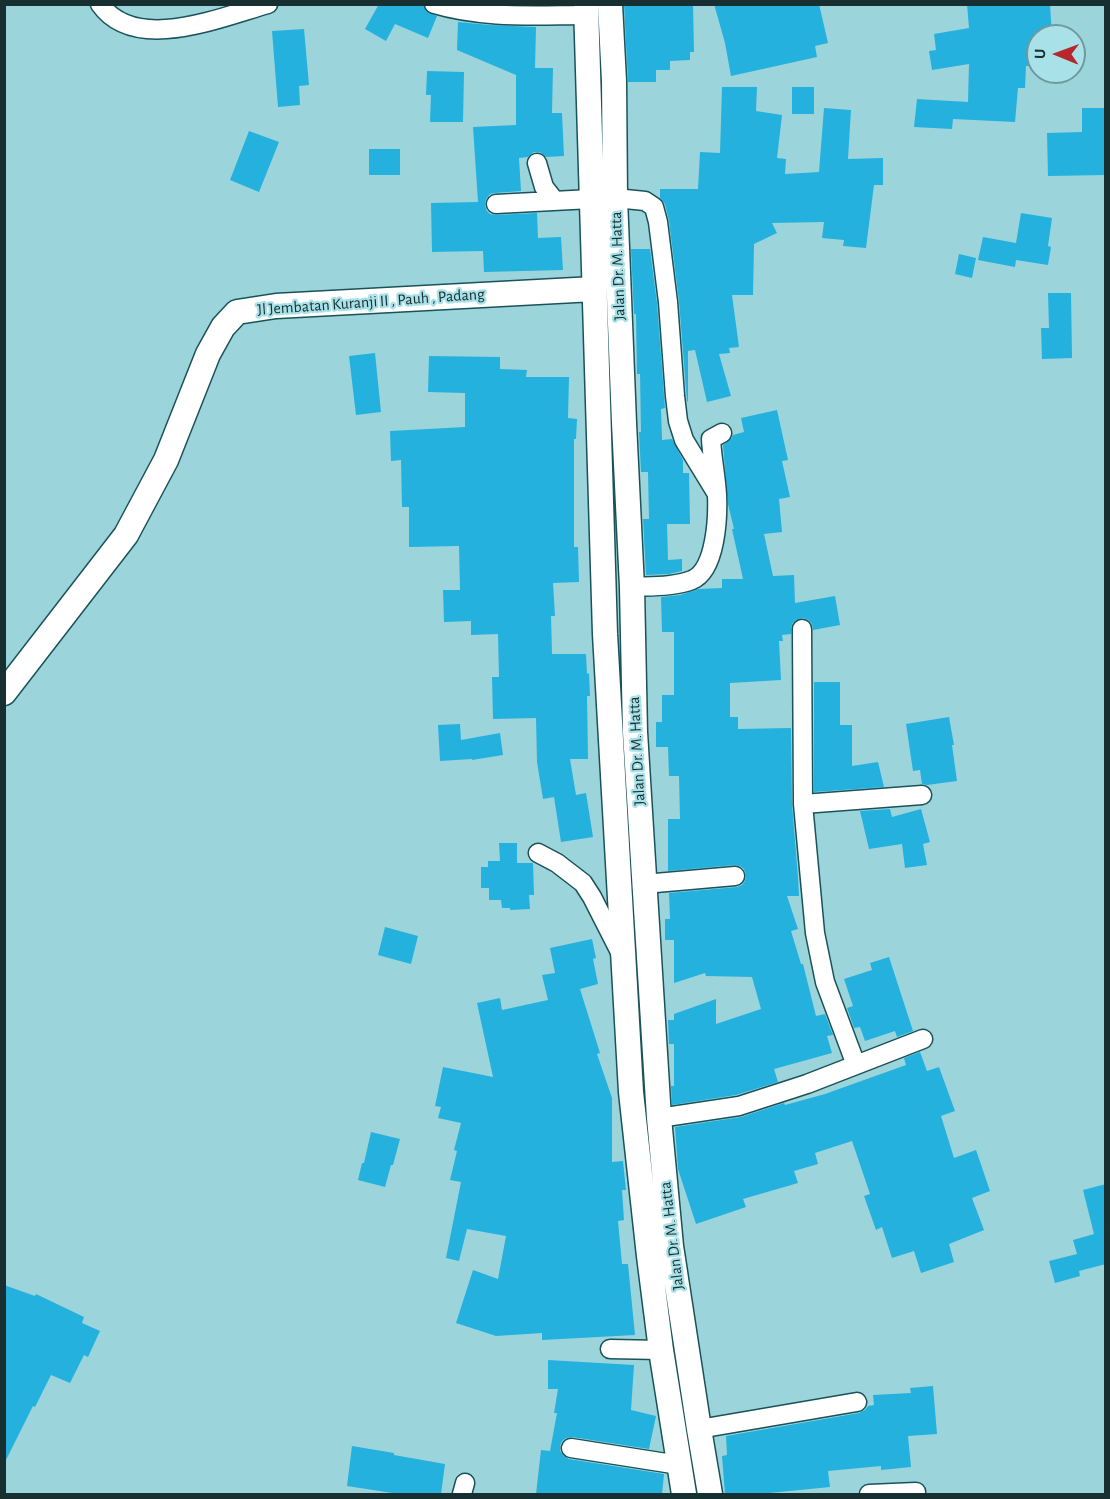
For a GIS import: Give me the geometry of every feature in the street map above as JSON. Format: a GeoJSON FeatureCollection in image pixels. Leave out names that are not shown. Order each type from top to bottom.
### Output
{"type":"FeatureCollection","features":[{"type":"Feature","properties":{"kind":"main road","name":"Jalan Dr. M. Hatta"},"geometry":{"type":"LineString","coordinates":[[610,4],[614,81],[615,198],[632,587],[635,732],[659,1119],[672,1246],[710,1494]]}},
{"type":"Feature","properties":{"kind":"main road","name":"Jalan Dr. M. Hatta"},"geometry":{"type":"LineString","coordinates":[[586,10],[605,634],[631,1092],[649,1256],[684,1494]]}},
{"type":"Feature","properties":{"kind":"main road","name":"Jl Jembatan Kuranji II , Pauh , Padang"},"geometry":{"type":"LineString","coordinates":[[4,693],[126,536],[166,460],[208,354],[223,327],[237,312],[276,306],[594,289]]}},
{"type":"Feature","properties":{"kind":"main road"},"geometry":{"type":"LineString","coordinates":[[662,1353],[687,1353]]}},
{"type":"Feature","properties":{"kind":"street"},"geometry":{"type":"LineString","coordinates":[[100,4],[114,19],[130,26],[150,30],[183,28],[268,4]]}},
{"type":"Feature","properties":{"kind":"street"},"geometry":{"type":"LineString","coordinates":[[434,4],[453,10],[503,15],[586,10]]}},
{"type":"Feature","properties":{"kind":"street"},"geometry":{"type":"LineString","coordinates":[[537,163],[544,187],[555,201]]}},
{"type":"Feature","properties":{"kind":"street"},"geometry":{"type":"LineString","coordinates":[[496,204],[591,198]]}},
{"type":"Feature","properties":{"kind":"street"},"geometry":{"type":"LineString","coordinates":[[615,198],[645,201],[654,207],[668,302],[678,421],[684,440],[717,494]]}},
{"type":"Feature","properties":{"kind":"street"},"geometry":{"type":"LineString","coordinates":[[632,587],[680,584],[702,573],[709,562],[716,523],[717,494],[711,439],[722,433]]}},
{"type":"Feature","properties":{"kind":"street"},"geometry":{"type":"LineString","coordinates":[[802,629],[803,804],[815,933],[825,982],[856,1065]]}},
{"type":"Feature","properties":{"kind":"street"},"geometry":{"type":"LineString","coordinates":[[803,804],[922,795]]}},
{"type":"Feature","properties":{"kind":"street"},"geometry":{"type":"LineString","coordinates":[[538,853],[557,863],[583,883],[623,958]]}},
{"type":"Feature","properties":{"kind":"street"},"geometry":{"type":"LineString","coordinates":[[644,884],[735,876]]}},
{"type":"Feature","properties":{"kind":"street"},"geometry":{"type":"LineString","coordinates":[[659,1119],[739,1106],[807,1084],[923,1039]]}},
{"type":"Feature","properties":{"kind":"street"},"geometry":{"type":"LineString","coordinates":[[610,1349],[662,1353]]}},
{"type":"Feature","properties":{"kind":"street"},"geometry":{"type":"LineString","coordinates":[[699,1429],[857,1402]]}},
{"type":"Feature","properties":{"kind":"street"},"geometry":{"type":"LineString","coordinates":[[571,1448],[679,1465]]}},
{"type":"Feature","properties":{"kind":"street"},"geometry":{"type":"LineString","coordinates":[[869,1494],[916,1492]]}},
{"type":"Feature","properties":{"kind":"building"},"geometry":{"type":"Polygon","coordinates":[[[379,4],[423,4],[427,12],[437,16],[428,38],[395,24],[386,41],[365,29],[379,4]]]}},
{"type":"Feature","properties":{"kind":"building"},"geometry":{"type":"Polygon","coordinates":[[[624,4],[693,4],[694,52],[690,52],[690,60],[670,61],[670,70],[656,70],[656,82],[628,82],[624,4]]]}},
{"type":"Feature","properties":{"kind":"building"},"geometry":{"type":"Polygon","coordinates":[[[714,4],[819,4],[828,43],[815,46],[817,57],[731,76],[714,4]]]}},
{"type":"Feature","properties":{"kind":"building"},"geometry":{"type":"Polygon","coordinates":[[[967,4],[1050,4],[1051,24],[1026,24],[1025,88],[1018,88],[1015,122],[953,119],[952,129],[914,127],[917,99],[968,102],[969,64],[932,70],[929,51],[936,50],[934,34],[969,28],[967,4]]]}},
{"type":"Feature","properties":{"kind":"building"},"geometry":{"type":"Polygon","coordinates":[[[458,22],[536,27],[535,68],[553,68],[552,113],[562,113],[564,156],[546,157],[540,152],[534,152],[528,157],[519,158],[521,191],[490,194],[485,205],[490,214],[496,215],[537,213],[538,238],[561,237],[563,270],[484,272],[483,251],[432,252],[431,203],[478,202],[473,127],[516,125],[516,75],[457,50],[458,22]]]}},
{"type":"Feature","properties":{"kind":"building"},"geometry":{"type":"Polygon","coordinates":[[[304,29],[309,85],[299,86],[300,105],[278,107],[272,31],[304,29]]]}},
{"type":"Feature","properties":{"kind":"building"},"geometry":{"type":"Polygon","coordinates":[[[427,71],[464,72],[463,122],[430,122],[431,95],[426,95],[427,71]]]}},
{"type":"Feature","properties":{"kind":"building"},"geometry":{"type":"Polygon","coordinates":[[[722,87],[757,87],[756,111],[782,115],[777,158],[786,159],[785,174],[819,172],[824,108],[851,110],[848,159],[883,158],[883,185],[874,185],[866,248],[843,246],[844,240],[822,238],[824,222],[772,223],[777,233],[754,244],[753,295],[732,295],[739,347],[729,348],[730,353],[719,354],[731,396],[707,402],[695,350],[688,351],[687,402],[679,301],[669,221],[665,204],[660,198],[660,189],[698,189],[700,152],[720,153],[722,87]]]}},
{"type":"Feature","properties":{"kind":"building"},"geometry":{"type":"Polygon","coordinates":[[[792,87],[814,87],[814,114],[792,114],[792,87]]]}},
{"type":"Feature","properties":{"kind":"building"},"geometry":{"type":"Polygon","coordinates":[[[1082,108],[1106,108],[1106,175],[1048,176],[1047,133],[1082,132],[1082,108]]]}},
{"type":"Feature","properties":{"kind":"building"},"geometry":{"type":"Polygon","coordinates":[[[249,131],[279,142],[259,192],[230,180],[249,131]]]}},
{"type":"Feature","properties":{"kind":"building"},"geometry":{"type":"Polygon","coordinates":[[[369,149],[400,149],[400,175],[369,175],[369,149]]]}},
{"type":"Feature","properties":{"kind":"building"},"geometry":{"type":"Polygon","coordinates":[[[1021,213],[1052,218],[1048,265],[1016,260],[1015,267],[978,260],[983,237],[1016,243],[1021,213]]]}},
{"type":"Feature","properties":{"kind":"building"},"geometry":{"type":"Polygon","coordinates":[[[631,249],[650,249],[657,303],[665,408],[661,409],[662,440],[672,439],[683,460],[683,473],[689,473],[690,524],[667,524],[668,560],[682,559],[682,571],[669,574],[646,575],[643,519],[649,519],[648,472],[641,472],[640,374],[637,374],[636,314],[634,314],[631,249]]]}},
{"type":"Feature","properties":{"kind":"building"},"geometry":{"type":"Polygon","coordinates":[[[959,254],[976,258],[972,278],[955,274],[959,254]]]}},
{"type":"Feature","properties":{"kind":"building"},"geometry":{"type":"Polygon","coordinates":[[[1048,293],[1071,293],[1072,358],[1042,359],[1041,328],[1049,328],[1048,293]]]}},
{"type":"Feature","properties":{"kind":"building"},"geometry":{"type":"Polygon","coordinates":[[[375,353],[381,412],[356,415],[349,356],[375,353]]]}},
{"type":"Feature","properties":{"kind":"building"},"geometry":{"type":"Polygon","coordinates":[[[429,356],[500,357],[500,369],[527,370],[526,377],[569,377],[568,418],[577,419],[576,439],[574,439],[574,547],[578,547],[579,582],[553,583],[555,616],[551,616],[552,654],[586,654],[590,696],[587,696],[588,759],[570,759],[576,795],[586,793],[593,837],[561,842],[554,797],[543,799],[537,762],[536,718],[493,719],[492,677],[499,677],[498,634],[471,635],[471,621],[444,622],[443,590],[460,590],[459,546],[409,547],[409,507],[402,507],[401,460],[391,461],[390,431],[465,427],[465,393],[428,392],[429,356]]]}},
{"type":"Feature","properties":{"kind":"building"},"geometry":{"type":"Polygon","coordinates":[[[777,410],[788,460],[782,461],[790,497],[779,499],[782,532],[764,534],[773,576],[794,575],[795,603],[835,596],[840,625],[813,630],[808,620],[803,618],[796,620],[792,624],[791,634],[782,635],[783,641],[779,641],[781,680],[730,683],[730,717],[738,717],[738,729],[791,728],[792,804],[799,896],[787,896],[798,929],[791,931],[801,964],[803,964],[816,1016],[825,1014],[833,1035],[827,1036],[832,1053],[774,1069],[778,1082],[736,1095],[672,1105],[674,1044],[669,1044],[668,1020],[674,1020],[674,1014],[716,999],[716,1024],[761,1009],[752,977],[706,976],[705,973],[674,983],[674,940],[665,940],[665,919],[670,919],[669,893],[737,887],[742,885],[746,876],[744,869],[735,865],[668,871],[668,819],[680,819],[679,776],[669,776],[668,747],[656,747],[656,722],[662,722],[662,695],[674,695],[674,632],[662,632],[661,597],[680,595],[699,589],[722,588],[722,579],[743,579],[728,504],[723,445],[733,435],[744,432],[741,418],[777,410]]]}},
{"type":"Feature","properties":{"kind":"building"},"geometry":{"type":"Polygon","coordinates":[[[814,682],[840,682],[840,725],[852,725],[852,766],[878,762],[884,787],[814,792],[814,682]]]}},
{"type":"Feature","properties":{"kind":"building"},"geometry":{"type":"Polygon","coordinates":[[[949,717],[957,781],[922,784],[920,770],[913,771],[906,724],[949,717]]]}},
{"type":"Feature","properties":{"kind":"building"},"geometry":{"type":"Polygon","coordinates":[[[460,724],[461,740],[500,733],[503,755],[472,760],[440,761],[438,725],[460,724]]]}},
{"type":"Feature","properties":{"kind":"building"},"geometry":{"type":"Polygon","coordinates":[[[890,809],[892,817],[921,809],[930,842],[923,844],[927,865],[905,868],[902,844],[869,849],[860,811],[890,809]]]}},
{"type":"Feature","properties":{"kind":"building"},"geometry":{"type":"Polygon","coordinates":[[[499,843],[517,843],[517,863],[533,863],[534,895],[529,895],[530,909],[502,908],[501,900],[489,900],[489,888],[481,888],[481,867],[488,867],[488,861],[500,861],[499,843]]]}},
{"type":"Feature","properties":{"kind":"building"},"geometry":{"type":"Polygon","coordinates":[[[385,927],[418,936],[411,964],[378,955],[385,927]]]}},
{"type":"Feature","properties":{"kind":"building"},"geometry":{"type":"Polygon","coordinates":[[[592,939],[598,984],[580,989],[600,1053],[597,1054],[612,1098],[612,1162],[623,1161],[626,1190],[622,1190],[624,1220],[618,1221],[622,1264],[628,1264],[635,1335],[542,1340],[542,1333],[496,1336],[456,1323],[473,1270],[498,1279],[506,1236],[467,1229],[459,1261],[446,1258],[461,1182],[450,1180],[461,1123],[438,1118],[441,1107],[435,1106],[443,1067],[493,1077],[477,1003],[500,998],[502,1010],[548,1000],[542,975],[555,973],[550,948],[592,939]]]}},
{"type":"Feature","properties":{"kind":"building"},"geometry":{"type":"Polygon","coordinates":[[[889,957],[913,1031],[897,1037],[895,1031],[865,1041],[860,1027],[854,1028],[847,1008],[853,1006],[844,979],[872,970],[870,963],[889,957]]]}},
{"type":"Feature","properties":{"kind":"building"},"geometry":{"type":"Polygon","coordinates":[[[920,1052],[927,1071],[939,1067],[955,1111],[941,1116],[954,1158],[976,1150],[990,1191],[972,1198],[984,1230],[949,1244],[954,1262],[921,1273],[914,1251],[892,1258],[882,1227],[876,1230],[864,1196],[870,1194],[852,1141],[815,1153],[818,1164],[794,1171],[798,1183],[743,1199],[746,1207],[696,1224],[678,1169],[675,1127],[741,1117],[784,1103],[785,1105],[825,1094],[906,1065],[904,1058],[920,1052]]]}},
{"type":"Feature","properties":{"kind":"building"},"geometry":{"type":"Polygon","coordinates":[[[371,1132],[400,1139],[385,1187],[358,1180],[371,1132]]]}},
{"type":"Feature","properties":{"kind":"building"},"geometry":{"type":"Polygon","coordinates":[[[1106,1184],[1106,1264],[1079,1271],[1080,1276],[1055,1283],[1049,1261],[1077,1254],[1073,1240],[1094,1234],[1083,1190],[1106,1184]]]}},
{"type":"Feature","properties":{"kind":"building"},"geometry":{"type":"Polygon","coordinates":[[[4,1285],[35,1296],[36,1294],[84,1317],[82,1323],[100,1331],[88,1357],[84,1355],[70,1383],[51,1375],[4,1464],[4,1285]]]}},
{"type":"Feature","properties":{"kind":"building"},"geometry":{"type":"Polygon","coordinates":[[[548,1360],[634,1365],[631,1410],[656,1416],[649,1449],[572,1437],[562,1441],[560,1451],[569,1459],[664,1474],[662,1494],[536,1494],[541,1450],[550,1451],[557,1413],[554,1413],[558,1389],[548,1389],[548,1360]]]}},
{"type":"Feature","properties":{"kind":"building"},"geometry":{"type":"Polygon","coordinates":[[[933,1386],[937,1434],[908,1436],[911,1467],[881,1470],[881,1466],[828,1471],[830,1487],[759,1494],[725,1494],[722,1456],[727,1455],[726,1436],[859,1413],[868,1406],[874,1405],[873,1395],[911,1393],[910,1388],[933,1386]]]}},
{"type":"Feature","properties":{"kind":"building"},"geometry":{"type":"Polygon","coordinates":[[[352,1446],[445,1464],[441,1494],[399,1494],[347,1486],[352,1446]]]}}]}
